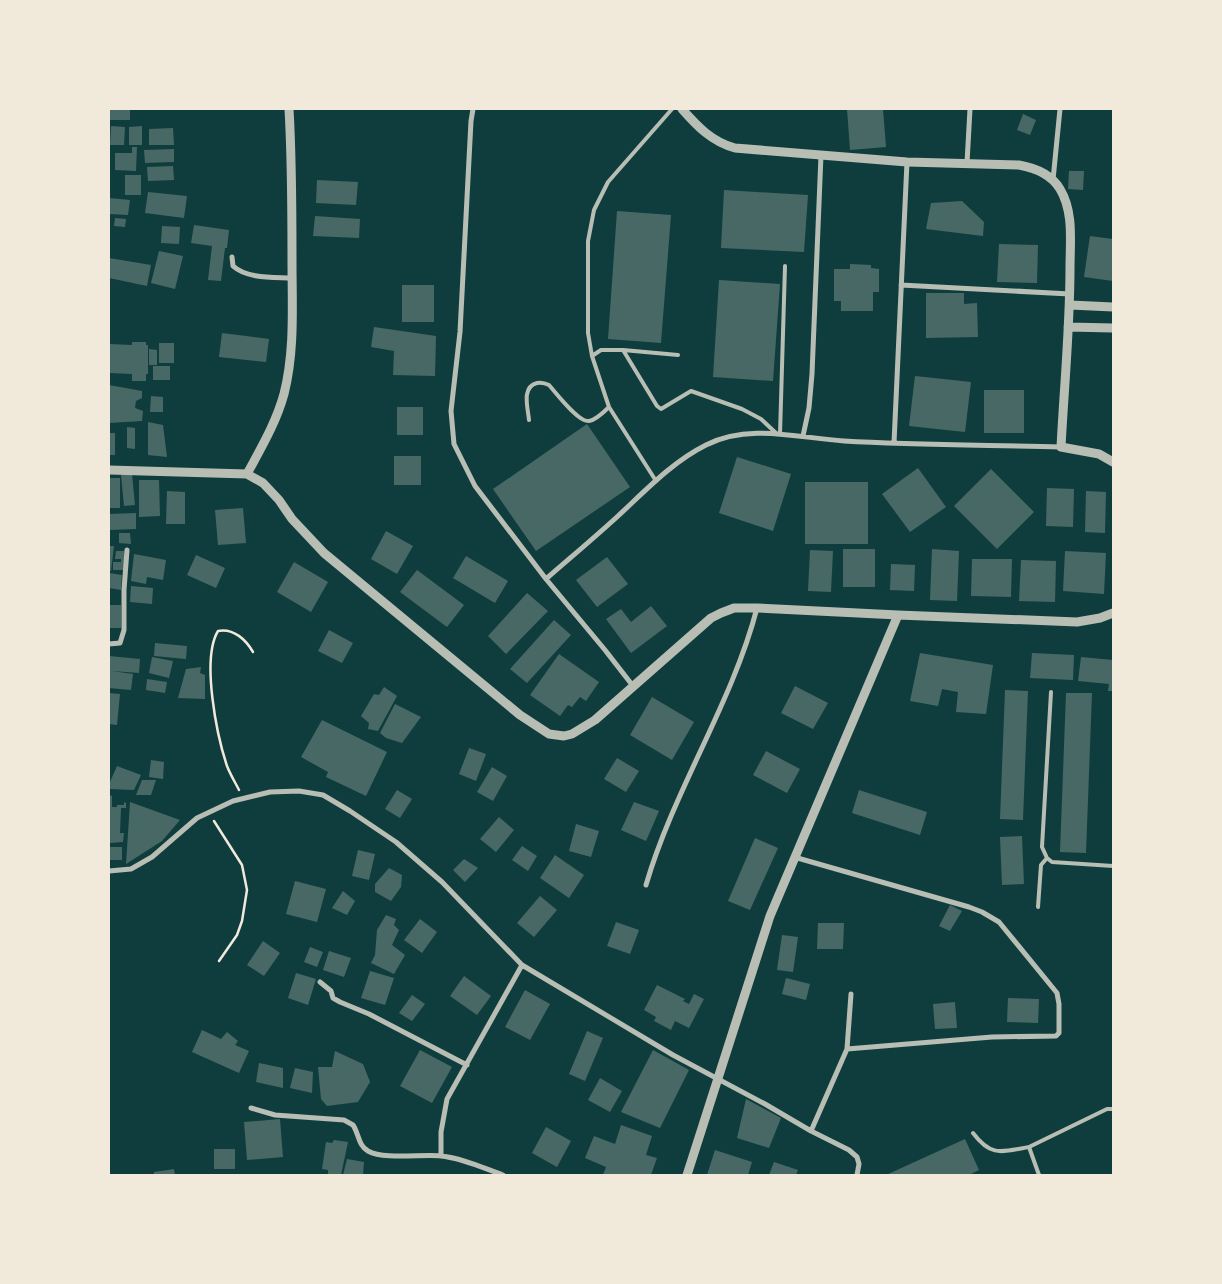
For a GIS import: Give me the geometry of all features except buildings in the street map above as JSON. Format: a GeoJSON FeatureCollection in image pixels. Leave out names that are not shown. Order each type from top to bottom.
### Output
{"type":"FeatureCollection","features":[{"type":"Feature","properties":{"kind":"street"},"geometry":{"type":"LineString","coordinates":[[247,474],[273,426],[284,395],[289,369],[292,328],[292,278],[289,109]]}},
{"type":"Feature","properties":{"kind":"street"},"geometry":{"type":"LineString","coordinates":[[473,109],[460,332],[451,411],[454,444],[475,486],[546,579],[633,686]]}},
{"type":"Feature","properties":{"kind":"street"},"geometry":{"type":"LineString","coordinates":[[682,109],[701,129],[719,142],[735,148],[907,162],[1025,166],[1042,172],[1053,180],[1067,203],[1070,224],[1070,305],[1060,447]]}},
{"type":"Feature","properties":{"kind":"street"},"geometry":{"type":"LineString","coordinates":[[967,163],[970,109]]}},
{"type":"Feature","properties":{"kind":"street"},"geometry":{"type":"LineString","coordinates":[[1053,180],[1060,109]]}},
{"type":"Feature","properties":{"kind":"street"},"geometry":{"type":"LineString","coordinates":[[803,436],[809,408],[812,374],[821,155]]}},
{"type":"Feature","properties":{"kind":"street"},"geometry":{"type":"LineString","coordinates":[[894,443],[907,162]]}},
{"type":"Feature","properties":{"kind":"street"},"geometry":{"type":"LineString","coordinates":[[232,257],[232,266],[237,270],[263,276],[292,278]]}},
{"type":"Feature","properties":{"kind":"street"},"geometry":{"type":"LineString","coordinates":[[901,285],[1070,294]]}},
{"type":"Feature","properties":{"kind":"street"},"geometry":{"type":"LineString","coordinates":[[1070,305],[1113,308]]}},
{"type":"Feature","properties":{"kind":"street"},"geometry":{"type":"LineString","coordinates":[[1068,327],[1113,328]]}},
{"type":"Feature","properties":{"kind":"street"},"geometry":{"type":"LineString","coordinates":[[546,579],[656,481],[686,457],[705,445],[725,437],[764,433],[842,441],[1060,447],[1099,454],[1113,462]]}},
{"type":"Feature","properties":{"kind":"street"},"geometry":{"type":"LineString","coordinates":[[109,470],[247,474],[264,483],[292,519],[324,553],[520,715],[549,734],[564,736],[572,734],[595,720],[711,618],[721,612],[734,608],[1077,622],[1100,618],[1113,613]]}},
{"type":"Feature","properties":{"kind":"street"},"geometry":{"type":"LineString","coordinates":[[109,644],[120,643],[124,630],[127,550]]}},
{"type":"Feature","properties":{"kind":"street"},"geometry":{"type":"LineString","coordinates":[[646,885],[656,850],[705,743],[750,635],[757,608]]}},
{"type":"Feature","properties":{"kind":"street"},"geometry":{"type":"LineString","coordinates":[[687,1175],[770,916],[898,615]]}},
{"type":"Feature","properties":{"kind":"street"},"geometry":{"type":"LineString","coordinates":[[109,871],[131,869],[152,857],[197,818],[207,812],[243,798],[270,792],[298,791],[323,795],[396,842],[442,882],[522,965],[717,1080],[849,1150],[857,1157],[859,1164],[857,1175]]}},
{"type":"Feature","properties":{"kind":"street"},"geometry":{"type":"LineString","coordinates":[[794,857],[982,912],[999,922],[1058,997],[1059,1033],[1056,1036],[992,1038],[847,1049]]}},
{"type":"Feature","properties":{"kind":"street"},"geometry":{"type":"LineString","coordinates":[[441,1156],[441,1132],[447,1099],[522,965]]}},
{"type":"Feature","properties":{"kind":"street"},"geometry":{"type":"LineString","coordinates":[[320,982],[331,992],[333,998],[340,1002],[370,1014],[467,1065]]}},
{"type":"Feature","properties":{"kind":"street"},"geometry":{"type":"LineString","coordinates":[[811,1131],[847,1049],[851,994]]}},
{"type":"Feature","properties":{"kind":"street"},"geometry":{"type":"LineString","coordinates":[[251,1108],[275,1115],[350,1122],[356,1130],[358,1140],[366,1150],[372,1153],[404,1157],[441,1156],[470,1163],[503,1175]]}},
{"type":"Feature","properties":{"kind":"lane"},"geometry":{"type":"LineString","coordinates":[[656,481],[609,407],[592,356],[588,333],[588,241],[594,210],[608,182],[672,109]]}},
{"type":"Feature","properties":{"kind":"lane"},"geometry":{"type":"LineString","coordinates":[[779,434],[785,266]]}},
{"type":"Feature","properties":{"kind":"lane"},"geometry":{"type":"LineString","coordinates":[[592,356],[602,350],[678,355]]}},
{"type":"Feature","properties":{"kind":"lane"},"geometry":{"type":"LineString","coordinates":[[623,350],[657,406],[661,409],[691,392],[742,409],[761,419],[779,434]]}},
{"type":"Feature","properties":{"kind":"lane"},"geometry":{"type":"LineString","coordinates":[[529,420],[526,394],[530,387],[537,383],[544,382],[549,385],[585,421],[593,420],[609,407]]}},
{"type":"Feature","properties":{"kind":"lane"},"geometry":{"type":"LineString","coordinates":[[1051,692],[1042,847],[1047,858],[1052,862],[1113,866]]}},
{"type":"Feature","properties":{"kind":"lane"},"geometry":{"type":"LineString","coordinates":[[1038,907],[1041,865],[1047,858]]}},
{"type":"Feature","properties":{"kind":"lane"},"geometry":{"type":"LineString","coordinates":[[973,1133],[981,1144],[988,1149],[1004,1151],[1029,1147],[1107,1109],[1113,1109]]}},
{"type":"Feature","properties":{"kind":"lane"},"geometry":{"type":"LineString","coordinates":[[1029,1147],[1039,1175]]}},
{"type":"Feature","properties":{"kind":"path"},"geometry":{"type":"LineString","coordinates":[[243,798],[228,768],[221,746],[214,709],[211,656],[216,635],[218,631],[224,630],[235,633],[254,652]]}},
{"type":"Feature","properties":{"kind":"path"},"geometry":{"type":"LineString","coordinates":[[207,812],[242,865],[247,890],[242,921],[237,935],[219,962]]}}]}
